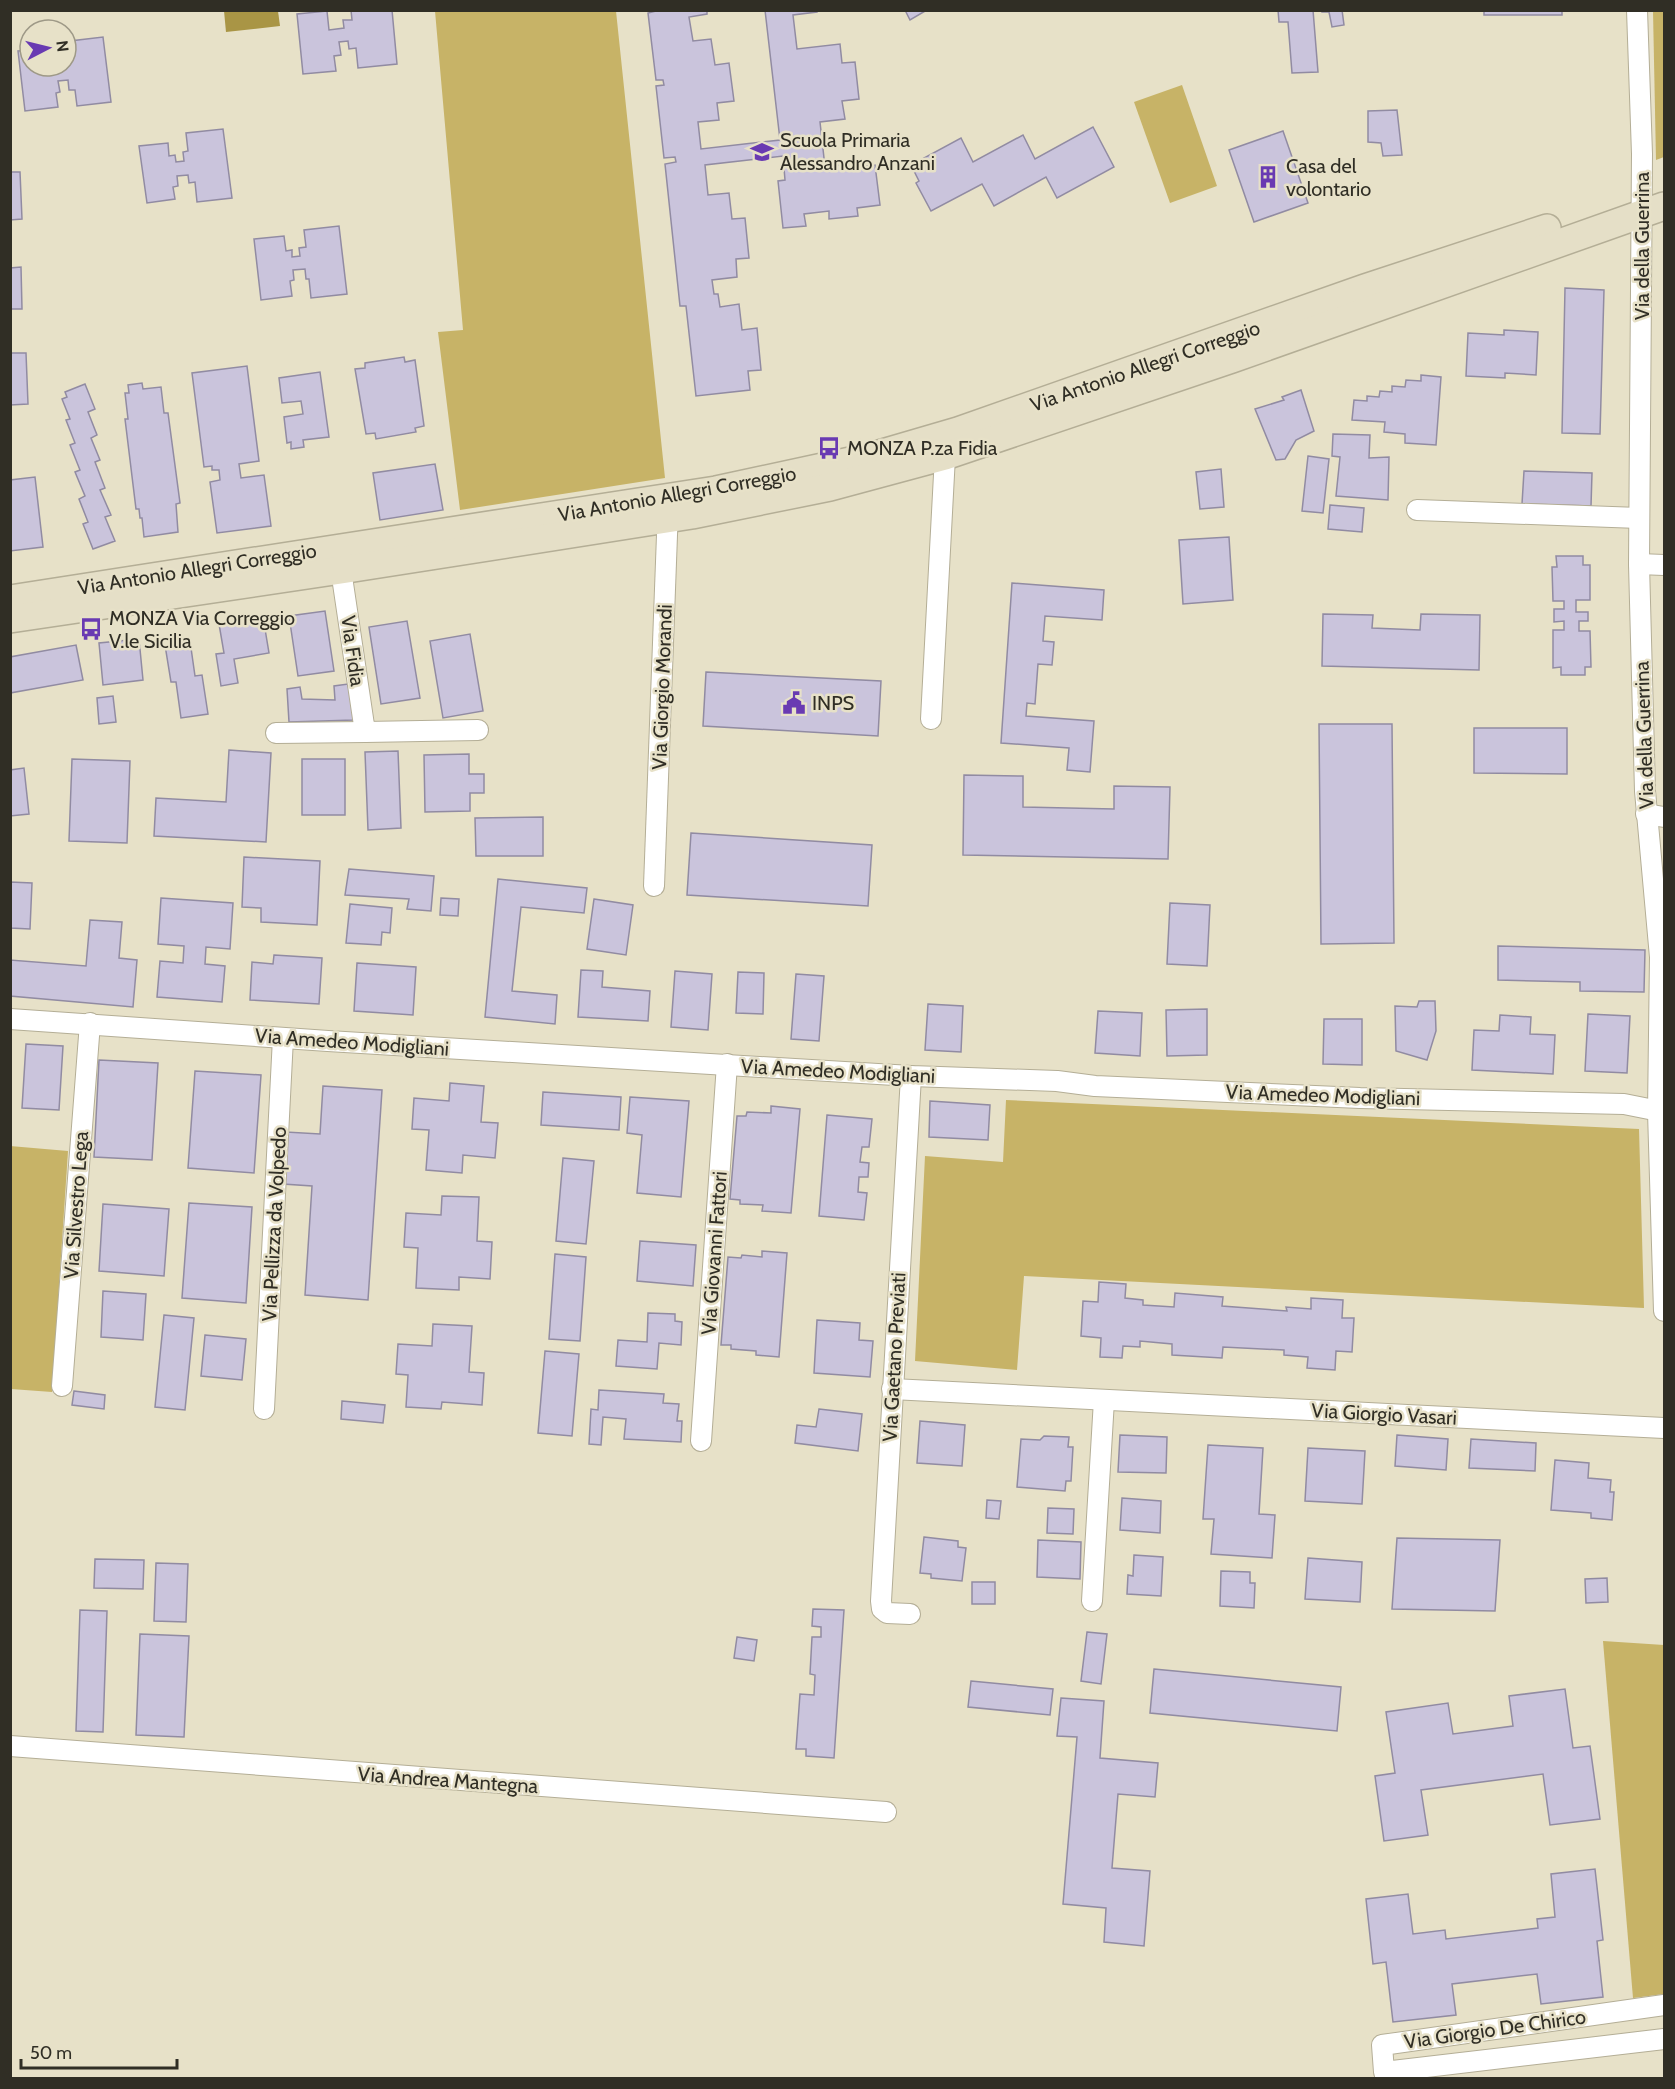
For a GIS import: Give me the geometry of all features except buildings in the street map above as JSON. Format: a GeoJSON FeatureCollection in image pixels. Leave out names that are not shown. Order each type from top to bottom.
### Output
{"type":"FeatureCollection","features":[{"type":"Feature","properties":{"kind":"street","name":"Via della Guerrina"},"geometry":{"type":"LineString","coordinates":[[1637,10],[1642,154],[1653,201],[1639,564],[1655,815],[1660,957],[1665,1311]]}},
{"type":"Feature","properties":{"kind":"street","name":"Via Antonio Allegri Correggio"},"geometry":{"type":"LineString","coordinates":[[10,598],[667,501],[728,508],[830,487],[945,456],[1243,355],[1653,201]]}},
{"type":"Feature","properties":{"kind":"street","name":"Via Antonio Allegri Correggio"},"geometry":{"type":"LineString","coordinates":[[10,619],[341,570],[869,457],[958,431],[1365,288],[1653,201]]}},
{"type":"Feature","properties":{"kind":"street"},"geometry":{"type":"LineString","coordinates":[[931,719],[945,456]]}},
{"type":"Feature","properties":{"kind":"street","name":"Via Giorgio Morandi"},"geometry":{"type":"LineString","coordinates":[[654,886],[667,501]]}},
{"type":"Feature","properties":{"kind":"street"},"geometry":{"type":"LineString","coordinates":[[1417,510],[1639,518]]}},
{"type":"Feature","properties":{"kind":"street"},"geometry":{"type":"LineString","coordinates":[[1639,564],[1665,565]]}},
{"type":"Feature","properties":{"kind":"street","name":"Via Fidia"},"geometry":{"type":"LineString","coordinates":[[341,570],[365,732]]}},
{"type":"Feature","properties":{"kind":"street"},"geometry":{"type":"LineString","coordinates":[[276,733],[478,730]]}},
{"type":"Feature","properties":{"kind":"street","name":"Via Amedeo Modigliani"},"geometry":{"type":"LineString","coordinates":[[10,1019],[911,1076],[1360,1098],[1624,1104],[1661,1112]]}},
{"type":"Feature","properties":{"kind":"street","name":"Via Silvestro Lega"},"geometry":{"type":"LineString","coordinates":[[62,1386],[90,1023]]}},
{"type":"Feature","properties":{"kind":"street","name":"Via Pellizza da Volpedo"},"geometry":{"type":"LineString","coordinates":[[264,1409],[283,1038]]}},
{"type":"Feature","properties":{"kind":"street","name":"Via Giovanni Fattori"},"geometry":{"type":"LineString","coordinates":[[700,1441],[727,1064]]}},
{"type":"Feature","properties":{"kind":"street","name":"Via Gaetano Previati"},"geometry":{"type":"LineString","coordinates":[[910,1614],[887,1613],[882,1609],[880,1601],[911,1076]]}},
{"type":"Feature","properties":{"kind":"street","name":"Via Giorgio Vasari"},"geometry":{"type":"LineString","coordinates":[[892,1389],[1665,1428]]}},
{"type":"Feature","properties":{"kind":"street"},"geometry":{"type":"LineString","coordinates":[[1092,1601],[1104,1400]]}},
{"type":"Feature","properties":{"kind":"street","name":"Via Andrea Mantegna"},"geometry":{"type":"LineString","coordinates":[[10,1746],[886,1812]]}},
{"type":"Feature","properties":{"kind":"street","name":"Via Giorgio De Chirico"},"geometry":{"type":"LineString","coordinates":[[1665,2005],[1382,2045],[1384,2072],[1665,2039]]}},
{"type":"Feature","properties":{"kind":"shaded area"},"geometry":{"type":"Polygon","coordinates":[[[224,11],[278,11],[280,26],[226,32],[224,11]]]}},
{"type":"Feature","properties":{"kind":"shaded area"},"geometry":{"type":"Polygon","coordinates":[[[435,11],[616,11],[665,478],[460,510],[438,332],[463,330],[435,11]]]}},
{"type":"Feature","properties":{"kind":"shaded area"},"geometry":{"type":"Polygon","coordinates":[[[1653,11],[1664,11],[1664,157],[1656,160],[1653,11]]]}},
{"type":"Feature","properties":{"kind":"shaded area"},"geometry":{"type":"Polygon","coordinates":[[[1182,85],[1217,186],[1170,203],[1134,102],[1182,85]]]}},
{"type":"Feature","properties":{"kind":"shaded area"},"geometry":{"type":"Polygon","coordinates":[[[1006,1100],[1639,1129],[1644,1308],[1024,1276],[1017,1370],[915,1361],[925,1156],[1003,1162],[1006,1100]]]}},
{"type":"Feature","properties":{"kind":"shaded area"},"geometry":{"type":"Polygon","coordinates":[[[10,1146],[68,1151],[52,1392],[11,1389],[10,1146]]]}},
{"type":"Feature","properties":{"kind":"shaded area"},"geometry":{"type":"Polygon","coordinates":[[[1603,1641],[1664,1645],[1664,1994],[1633,1998],[1603,1641]]]}},
{"type":"Feature","properties":{"kind":"place","name":"Scuola Primaria Alessandro Anzani"},"geometry":{"type":"Point","coordinates":[762,152]}},
{"type":"Feature","properties":{"kind":"place","name":"Casa del volontario"},"geometry":{"type":"Point","coordinates":[1268,177]}},
{"type":"Feature","properties":{"kind":"place","name":"MONZA P.za Fidia"},"geometry":{"type":"Point","coordinates":[829,448]}},
{"type":"Feature","properties":{"kind":"place","name":"MONZA Via Correggio V.le Sicilia"},"geometry":{"type":"Point","coordinates":[91,629]}},
{"type":"Feature","properties":{"kind":"place","name":"INPS"},"geometry":{"type":"Point","coordinates":[794,703]}}]}
